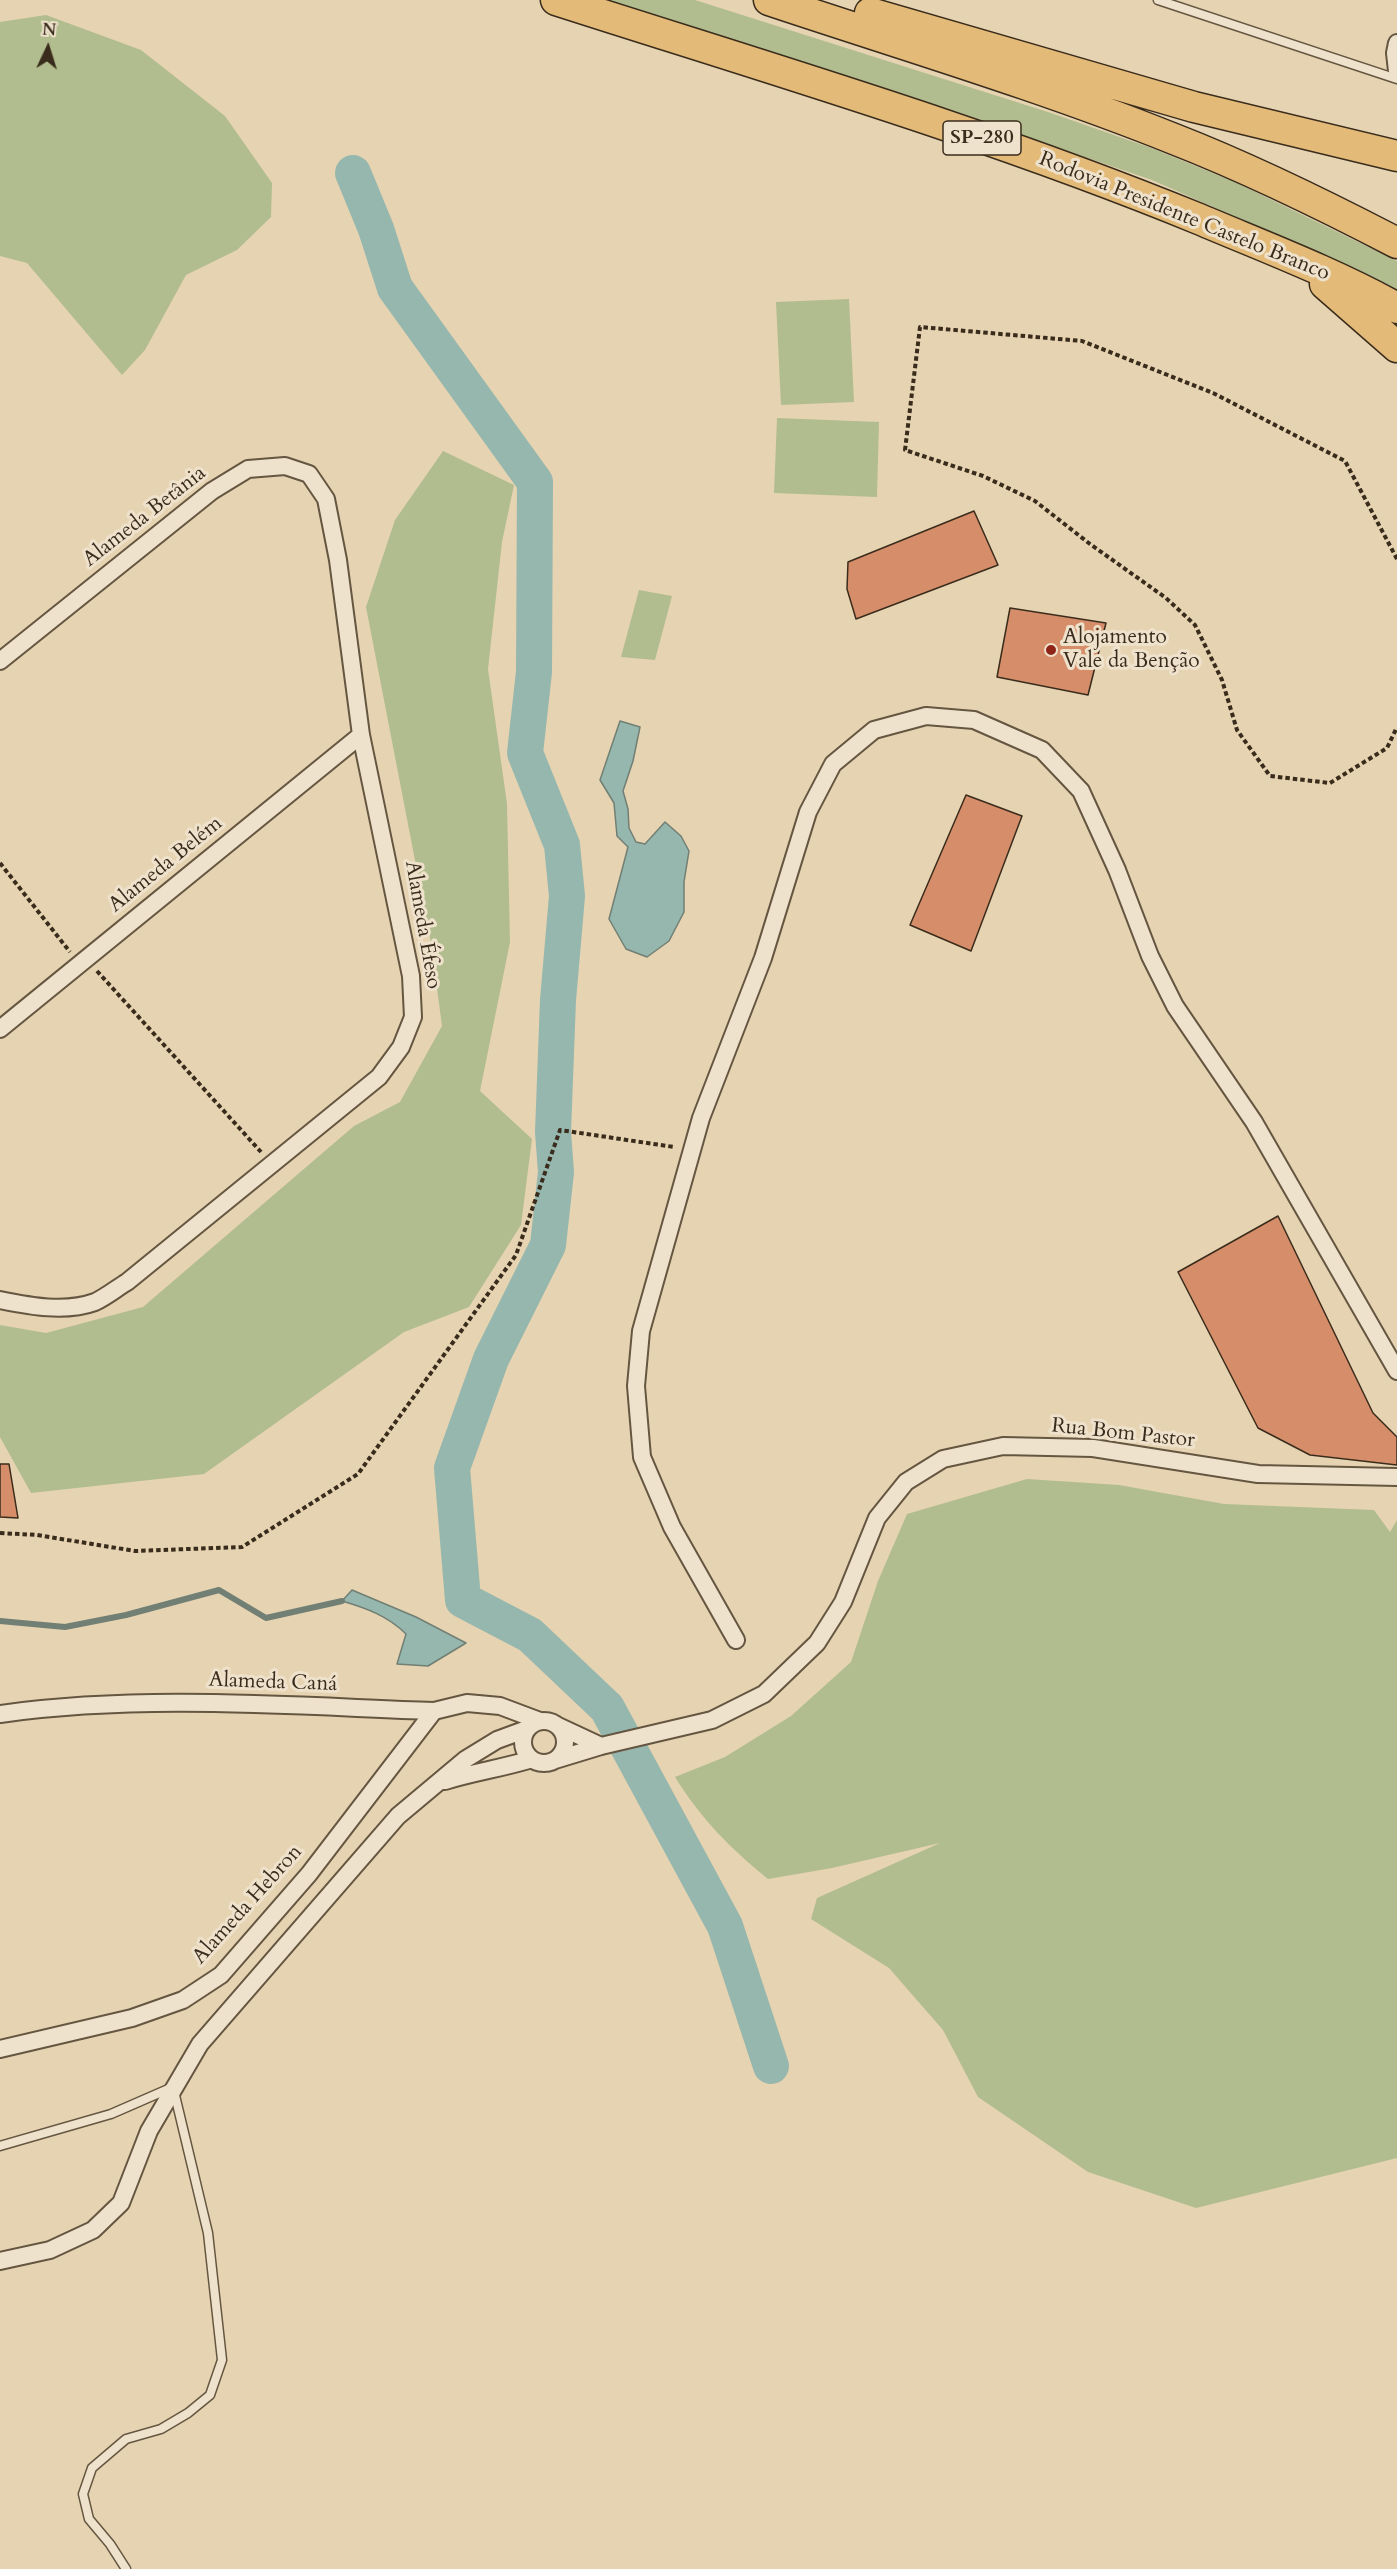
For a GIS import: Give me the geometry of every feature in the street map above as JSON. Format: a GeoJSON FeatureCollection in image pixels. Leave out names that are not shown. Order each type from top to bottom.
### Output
{"type":"FeatureCollection","features":[{"type":"Feature","properties":{"kind":"highway","name":"Rodovia Presidente Castelo Branco"},"geometry":{"type":"LineString","coordinates":[[556,0],[927,119],[1087,174],[1298,260],[1397,308]]}},
{"type":"Feature","properties":{"kind":"highway"},"geometry":{"type":"LineString","coordinates":[[769,0],[981,70],[1174,138],[1324,205],[1397,243]]}},
{"type":"Feature","properties":{"kind":"highway"},"geometry":{"type":"LineString","coordinates":[[808,0],[846,6],[1194,107],[1397,156]]}},
{"type":"Feature","properties":{"kind":"highway"},"geometry":{"type":"LineString","coordinates":[[1298,260],[1397,347]]}},
{"type":"Feature","properties":{"kind":"street"},"geometry":{"type":"LineString","coordinates":[[1397,43],[1395,53],[1397,71]]}},
{"type":"Feature","properties":{"kind":"street","name":"Alameda Betânia"},"geometry":{"type":"LineString","coordinates":[[0,661],[212,491],[248,470],[285,466],[309,474],[326,499]]}},
{"type":"Feature","properties":{"kind":"street","name":"Alameda Éfeso"},"geometry":{"type":"LineString","coordinates":[[0,1300],[31,1306],[70,1307],[96,1302],[127,1282],[379,1077],[401,1047],[413,1017],[411,975],[361,735],[338,560],[326,499]]}},
{"type":"Feature","properties":{"kind":"street"},"geometry":{"type":"LineString","coordinates":[[736,1640],[672,1527],[642,1456],[636,1386],[641,1331],[700,1118],[763,958],[808,812],[833,764],[874,730],[926,716],[974,720],[1042,750],[1081,791],[1117,870],[1150,956],[1175,1006],[1254,1122],[1397,1371]]}},
{"type":"Feature","properties":{"kind":"street","name":"Alameda Belém"},"geometry":{"type":"LineString","coordinates":[[0,1029],[361,735]]}},
{"type":"Feature","properties":{"kind":"street","name":"Rua Bom Pastor"},"geometry":{"type":"LineString","coordinates":[[601,1746],[712,1720],[764,1694],[816,1643],[843,1602],[877,1518],[906,1482],[943,1459],[1003,1446],[1093,1448],[1258,1474],[1397,1477]]}},
{"type":"Feature","properties":{"kind":"street","name":"Alameda Caná"},"geometry":{"type":"LineString","coordinates":[[0,1714],[53,1707],[198,1703],[434,1711],[467,1703],[500,1706],[541,1725]]}},
{"type":"Feature","properties":{"kind":"street","name":"Alameda Hebron"},"geometry":{"type":"LineString","coordinates":[[0,2049],[132,2018],[183,2000],[221,1975],[309,1874],[434,1711]]}},
{"type":"Feature","properties":{"kind":"street"},"geometry":{"type":"LineString","coordinates":[[0,2261],[50,2250],[93,2230],[121,2203],[149,2131],[200,2044],[398,1816],[435,1784],[481,1749],[497,1740],[541,1725],[601,1746]]}},
{"type":"Feature","properties":{"kind":"street"},"geometry":{"type":"LineString","coordinates":[[532,1759],[523,1745],[541,1725]]}},
{"type":"Feature","properties":{"kind":"street"},"geometry":{"type":"LineString","coordinates":[[541,1725],[565,1738],[561,1754],[555,1760]]}},
{"type":"Feature","properties":{"kind":"street"},"geometry":{"type":"LineString","coordinates":[[435,1784],[475,1771],[498,1770],[532,1759],[547,1763],[601,1746]]}},
{"type":"Feature","properties":{"kind":"lane"},"geometry":{"type":"LineString","coordinates":[[1158,0],[1397,79]]}},
{"type":"Feature","properties":{"kind":"lane"},"geometry":{"type":"LineString","coordinates":[[0,2146],[111,2114],[173,2087],[208,2232],[222,2360],[210,2395],[188,2413],[161,2429],[126,2439],[92,2468],[83,2494],[88,2519],[110,2544],[126,2569]]}},
{"type":"Feature","properties":{"kind":"path"},"geometry":{"type":"LineString","coordinates":[[1397,559],[1345,461],[1213,393],[1082,341],[920,327],[906,450],[983,476],[1035,501],[1090,544],[1166,598],[1195,626],[1222,680],[1237,730],[1270,776],[1330,783],[1387,748],[1397,727]]}},
{"type":"Feature","properties":{"kind":"path"},"geometry":{"type":"LineString","coordinates":[[0,863],[83,962],[272,1164]]}},
{"type":"Feature","properties":{"kind":"path"},"geometry":{"type":"LineString","coordinates":[[0,1533],[37,1535],[135,1551],[242,1547],[358,1474],[516,1255],[560,1130],[692,1150]]}},
{"type":"Feature","properties":{"kind":"green space"},"geometry":{"type":"Polygon","coordinates":[[[600,0],[695,0],[1051,113],[1154,149],[1237,183],[1397,261],[1397,296],[1294,243],[1152,180],[862,81],[600,0]]]}},
{"type":"Feature","properties":{"kind":"green space"},"geometry":{"type":"Polygon","coordinates":[[[46,15],[141,50],[225,116],[272,183],[271,217],[237,250],[186,275],[145,350],[122,375],[27,263],[0,256],[0,22],[46,15]]]}},
{"type":"Feature","properties":{"kind":"green space"},"geometry":{"type":"Polygon","coordinates":[[[849,299],[854,402],[781,405],[776,302],[849,299]]]}},
{"type":"Feature","properties":{"kind":"green space"},"geometry":{"type":"Polygon","coordinates":[[[777,418],[879,422],[877,497],[774,493],[777,418]]]}},
{"type":"Feature","properties":{"kind":"green space"},"geometry":{"type":"Polygon","coordinates":[[[443,451],[514,485],[502,542],[488,669],[507,804],[510,942],[480,1091],[532,1139],[521,1225],[469,1307],[404,1332],[204,1474],[31,1493],[0,1437],[0,1325],[46,1333],[143,1307],[354,1126],[400,1102],[442,1026],[431,943],[366,607],[395,520],[443,451]]]}},
{"type":"Feature","properties":{"kind":"green space"},"geometry":{"type":"Polygon","coordinates":[[[639,590],[672,596],[655,660],[621,657],[639,590]]]}},
{"type":"Feature","properties":{"kind":"green space"},"geometry":{"type":"Polygon","coordinates":[[[1027,1479],[1119,1485],[1224,1504],[1374,1510],[1390,1532],[1397,1520],[1397,2158],[1196,2208],[1088,2172],[978,2097],[943,2030],[889,1968],[811,1919],[817,1898],[940,1843],[832,1868],[768,1879],[717,1832],[695,1807],[675,1777],[725,1757],[791,1716],[851,1662],[878,1581],[907,1514],[1027,1479]]]}},
{"type":"Feature","properties":{"kind":"water"},"geometry":{"type":"Polygon","coordinates":[[[620,721],[640,727],[633,761],[623,791],[628,809],[629,828],[636,842],[645,844],[665,822],[681,836],[689,851],[684,882],[684,912],[669,941],[647,957],[626,949],[609,919],[628,847],[617,836],[614,803],[600,780],[620,721]]]}},
{"type":"Feature","properties":{"kind":"water"},"geometry":{"type":"Polygon","coordinates":[[[352,1590],[416,1617],[466,1643],[428,1666],[397,1664],[406,1634],[392,1622],[376,1613],[342,1601],[352,1590]]]}},
{"type":"Feature","properties":{"kind":"building"},"geometry":{"type":"Polygon","coordinates":[[[974,511],[998,565],[856,619],[847,589],[848,562],[974,511]]]}},
{"type":"Feature","properties":{"kind":"building","name":"Alojamento Vale da Benção"},"geometry":{"type":"Polygon","coordinates":[[[1010,608],[1106,623],[1088,695],[997,677],[1010,608]]]}},
{"type":"Feature","properties":{"kind":"building"},"geometry":{"type":"Polygon","coordinates":[[[966,795],[1022,816],[971,951],[910,925],[966,795]]]}},
{"type":"Feature","properties":{"kind":"building"},"geometry":{"type":"Polygon","coordinates":[[[1278,1216],[1373,1413],[1397,1437],[1397,1465],[1310,1455],[1258,1428],[1178,1272],[1278,1216]]]}},
{"type":"Feature","properties":{"kind":"building"},"geometry":{"type":"Polygon","coordinates":[[[0,1464],[9,1464],[18,1518],[0,1517],[0,1464]]]}},
{"type":"Feature","properties":{"kind":"waterway"},"geometry":{"type":"LineString","coordinates":[[353,173],[376,229],[395,288],[535,482],[534,672],[525,753],[562,845],[567,896],[558,1000],[553,1132],[556,1172],[548,1245],[491,1359],[452,1468],[463,1600],[530,1635],[607,1708],[725,1926],[771,2066]]}},
{"type":"Feature","properties":{"kind":"waterway"},"geometry":{"type":"LineString","coordinates":[[0,1621],[65,1627],[126,1615],[219,1590],[266,1618],[342,1601]]}},
{"type":"Feature","properties":{"kind":"place","name":"Alojamento Vale da Benção"},"geometry":{"type":"Point","coordinates":[1051,650]}}]}
